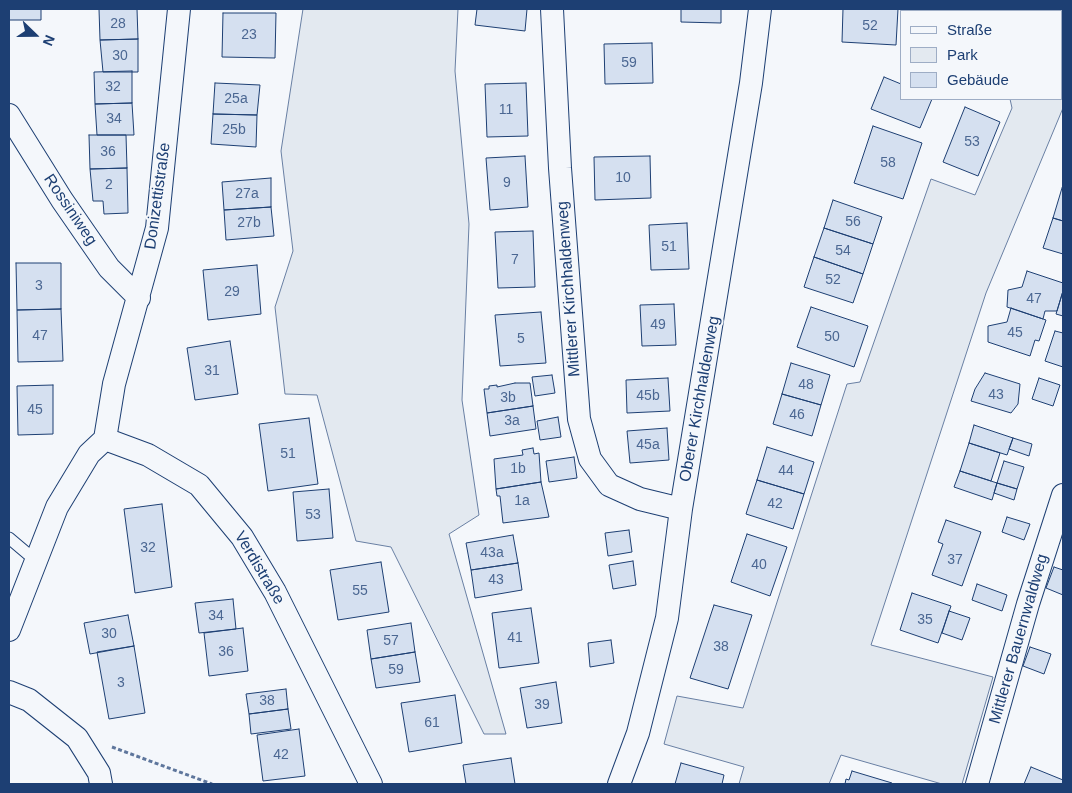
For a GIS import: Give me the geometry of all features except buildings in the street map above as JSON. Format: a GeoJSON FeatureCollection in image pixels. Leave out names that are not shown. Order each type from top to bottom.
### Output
{"type":"FeatureCollection","features":[{"type":"Feature","properties":{"kind":"street","name":"Donizettistraße"},"geometry":{"type":"LineString","coordinates":[[105,439],[114,384],[157,228],[180,9]]}},
{"type":"Feature","properties":{"kind":"street","name":"Mittlerer Kirchhaldenweg"},"geometry":{"type":"LineString","coordinates":[[552,9],[559,149],[579,419],[590,459],[609,484],[640,499],[681,509]]}},
{"type":"Feature","properties":{"kind":"street","name":"Oberer Kirchhaldenweg"},"geometry":{"type":"LineString","coordinates":[[619,784],[638,733],[666,618],[681,509],[746,112],[760,9]]}},
{"type":"Feature","properties":{"kind":"street","name":"Rossiniweg"},"geometry":{"type":"LineString","coordinates":[[9,115],[62,200],[109,268],[139,298]]}},
{"type":"Feature","properties":{"kind":"street"},"geometry":{"type":"LineString","coordinates":[[9,630],[57,507],[88,454],[105,439]]}},
{"type":"Feature","properties":{"kind":"street","name":"Verdistraße"},"geometry":{"type":"LineString","coordinates":[[105,439],[148,455],[199,485],[242,537],[274,592],[371,784]]}},
{"type":"Feature","properties":{"kind":"street","name":"Mittlerer Bauernwaldweg"},"geometry":{"type":"LineString","coordinates":[[977,784],[1028,604],[1063,495]]}},
{"type":"Feature","properties":{"kind":"street"},"geometry":{"type":"LineString","coordinates":[[9,692],[29,700],[77,738],[99,773],[101,784]]}},
{"type":"Feature","properties":{"kind":"lane"},"geometry":{"type":"LineString","coordinates":[[9,538],[35,560]]}},
{"type":"Feature","properties":{"kind":"path"},"geometry":{"type":"LineString","coordinates":[[77,738],[117,748],[163,768],[212,784]]}},
{"type":"Feature","properties":{"kind":"green space"},"geometry":{"type":"Polygon","coordinates":[[[303,9],[458,9],[455,71],[469,224],[462,400],[479,515],[449,534],[506,734],[484,734],[391,547],[356,541],[317,395],[285,394],[275,307],[293,251],[281,151],[303,9]]]}},
{"type":"Feature","properties":{"kind":"green space"},"geometry":{"type":"Polygon","coordinates":[[[1063,75],[1063,108],[986,293],[871,645],[993,677],[962,784],[942,784],[841,755],[829,784],[739,784],[744,767],[664,744],[677,696],[743,708],[847,384],[860,382],[931,179],[975,195],[1012,108],[1010,100],[1062,100],[1063,75]]]}}]}
